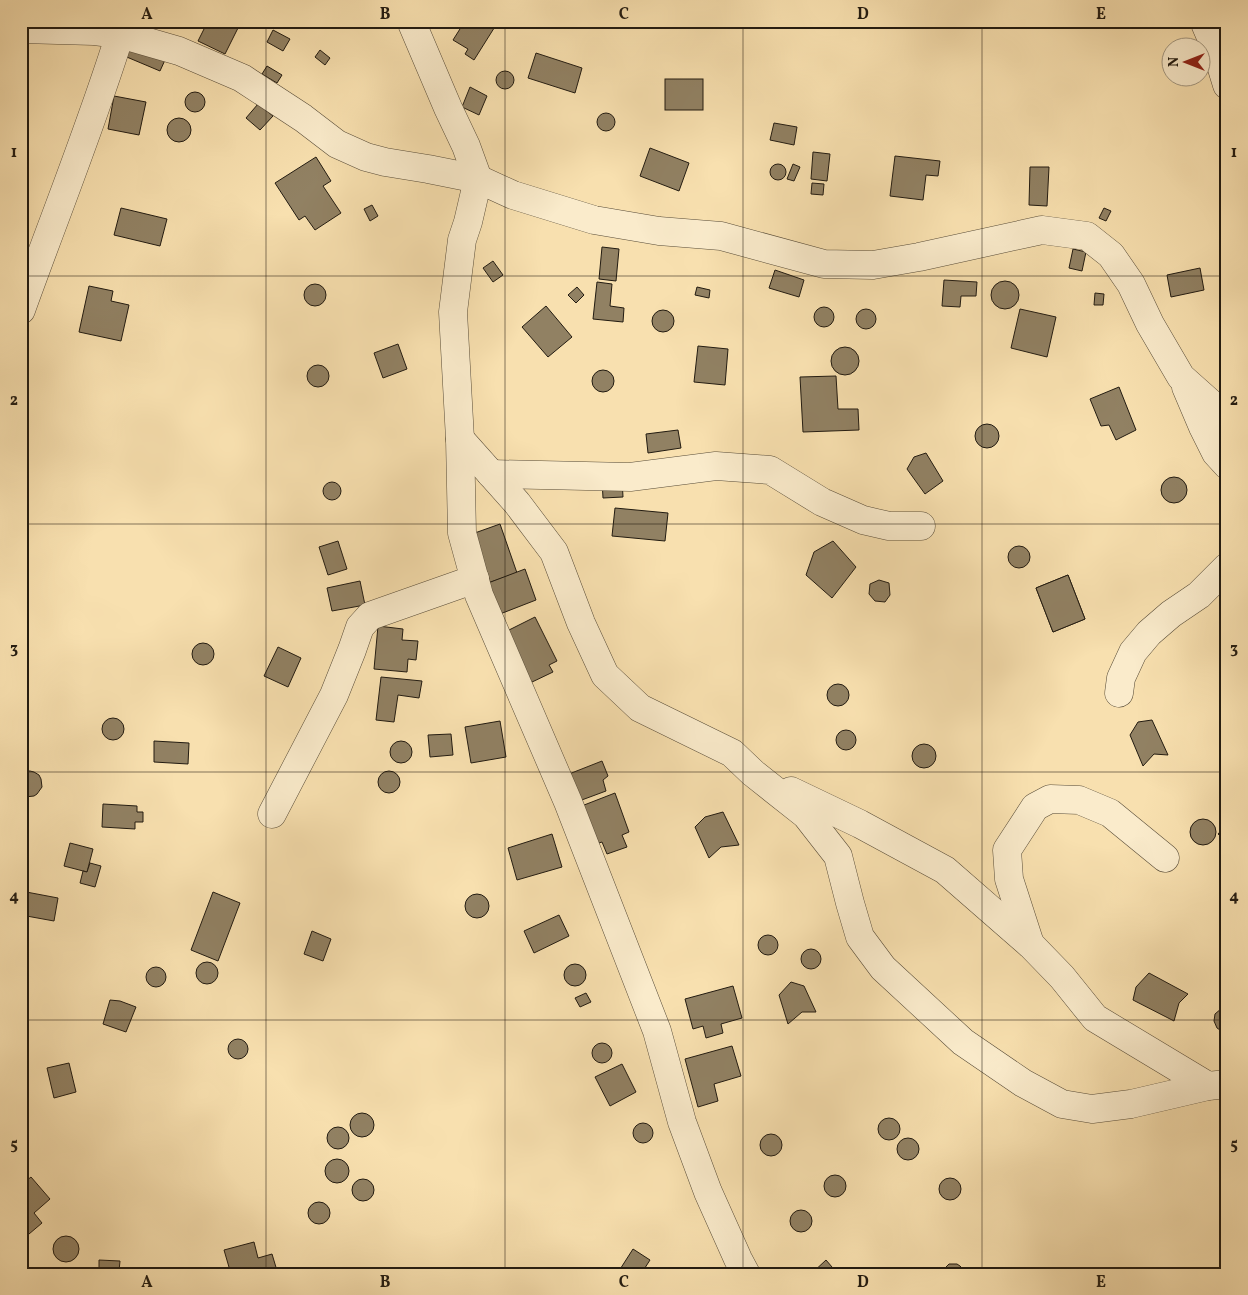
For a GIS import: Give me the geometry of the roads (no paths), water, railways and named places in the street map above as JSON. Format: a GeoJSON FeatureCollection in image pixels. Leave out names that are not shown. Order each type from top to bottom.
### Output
{"type":"FeatureCollection","features":[{"type":"Feature","properties":{"kind":"street"},"geometry":{"type":"LineString","coordinates":[[411,21],[466,146],[478,180],[462,240],[453,312],[460,439],[462,533],[474,579],[568,802],[657,1031],[682,1122],[708,1192],[746,1274]]}},
{"type":"Feature","properties":{"kind":"street"},"geometry":{"type":"LineString","coordinates":[[1204,21],[1216,49],[1227,85]]}},
{"type":"Feature","properties":{"kind":"street"},"geometry":{"type":"LineString","coordinates":[[21,29],[94,31],[120,34],[179,51],[242,78],[303,118],[337,144],[366,157],[478,180],[513,195],[594,220],[659,231],[721,236],[824,264],[873,265],[1042,230],[1087,236],[1111,255],[1131,284],[1150,324],[1181,377],[1216,453],[1227,465]]}},
{"type":"Feature","properties":{"kind":"street"},"geometry":{"type":"LineString","coordinates":[[21,310],[105,83],[120,34]]}},
{"type":"Feature","properties":{"kind":"street"},"geometry":{"type":"LineString","coordinates":[[1181,377],[1227,418]]}},
{"type":"Feature","properties":{"kind":"street"},"geometry":{"type":"LineString","coordinates":[[460,439],[517,503],[554,552],[581,623],[605,675],[640,708],[732,753],[753,773],[806,815],[838,856],[860,938],[883,968],[963,1042],[1023,1083],[1062,1104],[1092,1109],[1131,1104],[1217,1085]]}},
{"type":"Feature","properties":{"kind":"street"},"geometry":{"type":"LineString","coordinates":[[491,474],[630,477],[716,466],[770,470],[822,502],[863,520],[889,526],[921,526]]}},
{"type":"Feature","properties":{"kind":"street"},"geometry":{"type":"LineString","coordinates":[[1119,693],[1121,678],[1132,652],[1156,627],[1199,595],[1227,567]]}},
{"type":"Feature","properties":{"kind":"street"},"geometry":{"type":"LineString","coordinates":[[272,814],[334,695],[360,627],[370,616],[474,579]]}},
{"type":"Feature","properties":{"kind":"street"},"geometry":{"type":"LineString","coordinates":[[753,773],[860,824],[944,870],[1031,945],[1062,977],[1095,1018],[1217,1085]]}},
{"type":"Feature","properties":{"kind":"street"},"geometry":{"type":"LineString","coordinates":[[1031,945],[1008,879],[1007,850],[1034,807],[1050,799],[1079,800],[1110,813],[1165,858]]}}]}
